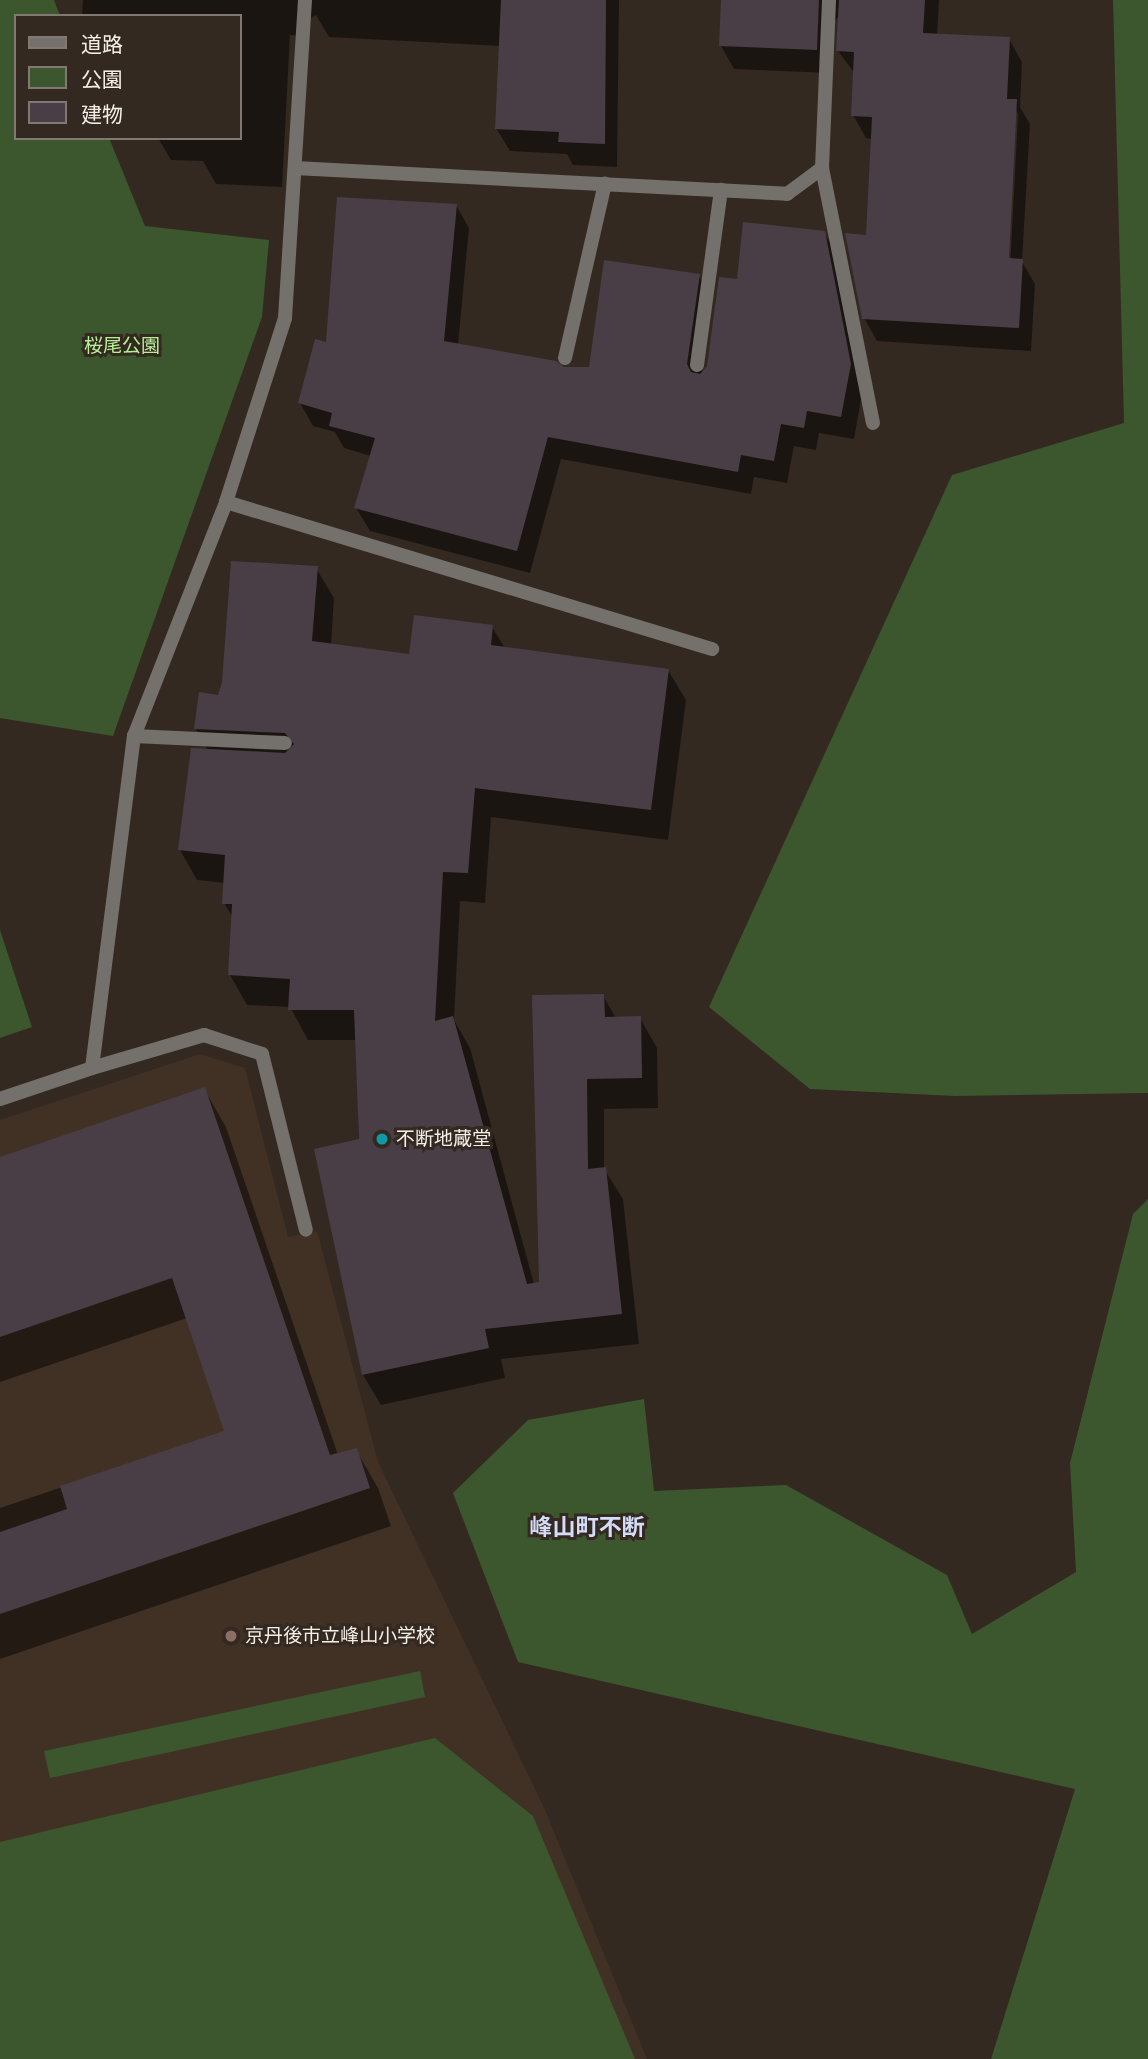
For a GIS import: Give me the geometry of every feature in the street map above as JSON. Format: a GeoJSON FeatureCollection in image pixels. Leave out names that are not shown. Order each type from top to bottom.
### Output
{"type":"FeatureCollection","features":[{"type":"Feature","properties":{"kind":"street"},"geometry":{"type":"LineString","coordinates":[[92,1068],[134,736],[226,502],[285,318],[304,0]]}},
{"type":"Feature","properties":{"kind":"street"},"geometry":{"type":"LineString","coordinates":[[829,0],[822,168],[873,423]]}},
{"type":"Feature","properties":{"kind":"street"},"geometry":{"type":"LineString","coordinates":[[295,168],[787,194],[822,168]]}},
{"type":"Feature","properties":{"kind":"street"},"geometry":{"type":"LineString","coordinates":[[565,358],[605,184]]}},
{"type":"Feature","properties":{"kind":"street"},"geometry":{"type":"LineString","coordinates":[[697,365],[721,190]]}},
{"type":"Feature","properties":{"kind":"street"},"geometry":{"type":"LineString","coordinates":[[226,502],[712,649]]}},
{"type":"Feature","properties":{"kind":"street"},"geometry":{"type":"LineString","coordinates":[[134,736],[285,743]]}},
{"type":"Feature","properties":{"kind":"street"},"geometry":{"type":"LineString","coordinates":[[0,1099],[204,1035],[262,1054],[306,1230]]}},
{"type":"Feature","properties":{"kind":"shaded area","name":"京丹後市立峰山小学校"},"geometry":{"type":"Polygon","coordinates":[[[200,1054],[245,1068],[288,1237],[317,1231],[378,1462],[545,1810],[647,2059],[0,2059],[0,1120],[200,1054]]]}},
{"type":"Feature","properties":{"kind":"green space","name":"桜尾公園"},"geometry":{"type":"Polygon","coordinates":[[[0,0],[54,0],[59,14],[14,14],[14,140],[110,140],[145,226],[269,240],[262,317],[113,736],[0,718],[0,0]]]}},
{"type":"Feature","properties":{"kind":"green space"},"geometry":{"type":"Polygon","coordinates":[[[1113,0],[1148,0],[1148,1093],[955,1096],[810,1089],[709,1007],[952,475],[1124,423],[1113,0]]]}},
{"type":"Feature","properties":{"kind":"green space"},"geometry":{"type":"Polygon","coordinates":[[[0,930],[32,1027],[0,1038],[0,930]]]}},
{"type":"Feature","properties":{"kind":"green space"},"geometry":{"type":"Polygon","coordinates":[[[1148,1199],[1148,2059],[991,2059],[1075,1789],[518,1662],[453,1493],[528,1420],[644,1399],[654,1491],[786,1485],[947,1575],[972,1634],[1076,1572],[1070,1463],[1133,1214],[1148,1199]]]}},
{"type":"Feature","properties":{"kind":"green space"},"geometry":{"type":"Polygon","coordinates":[[[420,1671],[425,1697],[50,1778],[44,1751],[420,1671]]]}},
{"type":"Feature","properties":{"kind":"green space"},"geometry":{"type":"Polygon","coordinates":[[[435,1738],[533,1816],[635,2059],[0,2059],[0,1842],[435,1738]]]}},
{"type":"Feature","properties":{"kind":"building"},"geometry":{"type":"Polygon","coordinates":[[[501,0],[606,0],[605,144],[558,142],[559,132],[495,129],[501,0]]]}},
{"type":"Feature","properties":{"kind":"building"},"geometry":{"type":"Polygon","coordinates":[[[721,0],[819,0],[817,50],[719,46],[721,0]]]}},
{"type":"Feature","properties":{"kind":"building"},"geometry":{"type":"Polygon","coordinates":[[[839,0],[925,0],[923,33],[1010,37],[1007,99],[1017,99],[1009,258],[1023,259],[1019,328],[862,319],[845,233],[866,235],[872,117],[851,116],[854,52],[836,51],[839,0]]]}},
{"type":"Feature","properties":{"kind":"building"},"geometry":{"type":"Polygon","coordinates":[[[337,197],[457,204],[444,341],[556,361],[564,367],[589,367],[604,260],[700,274],[687,364],[691,372],[700,374],[707,366],[719,277],[737,279],[743,222],[825,231],[851,364],[841,417],[807,411],[804,428],[781,424],[774,461],[741,455],[738,472],[548,437],[517,551],[354,508],[375,438],[329,426],[332,413],[298,403],[315,339],[326,342],[337,197]]]}},
{"type":"Feature","properties":{"kind":"building"},"geometry":{"type":"Polygon","coordinates":[[[231,561],[318,566],[312,641],[409,654],[414,615],[493,625],[491,645],[669,669],[651,810],[475,788],[468,873],[443,872],[435,1021],[453,1016],[527,1284],[539,1282],[532,995],[604,994],[605,1017],[641,1016],[642,1078],[587,1079],[588,1169],[606,1167],[622,1314],[485,1329],[489,1348],[362,1375],[314,1149],[359,1139],[354,1010],[288,1010],[290,979],[228,975],[232,904],[222,904],[225,855],[178,850],[191,748],[285,753],[294,744],[285,733],[194,729],[199,692],[218,695],[222,682],[231,561]]]}},
{"type":"Feature","properties":{"kind":"building"},"geometry":{"type":"Polygon","coordinates":[[[205,1087],[330,1455],[357,1448],[370,1488],[0,1614],[0,1532],[67,1509],[60,1486],[224,1431],[172,1278],[0,1337],[0,1157],[205,1087]]]}},
{"type":"Feature","properties":{"kind":"place","name":"不断地蔵堂"},"geometry":{"type":"Point","coordinates":[382,1139]}},
{"type":"Feature","properties":{"kind":"place","name":"京丹後市立峰山小学校"},"geometry":{"type":"Point","coordinates":[231,1636]}},
{"type":"Feature","properties":{"kind":"district","name":"峰山町不断"},"geometry":{"type":"Point","coordinates":[587,1528]}}]}
